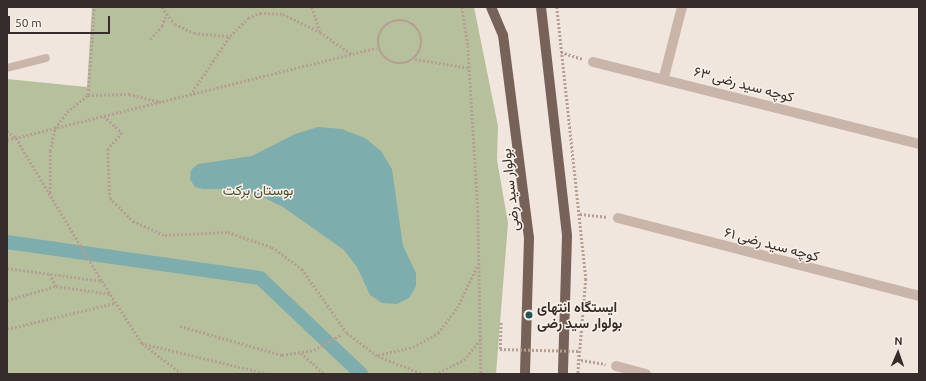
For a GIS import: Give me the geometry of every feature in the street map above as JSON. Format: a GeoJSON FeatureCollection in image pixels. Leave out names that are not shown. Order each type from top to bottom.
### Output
{"type":"FeatureCollection","features":[{"type":"Feature","properties":{"kind":"main road","name":"بولوار سید رضی"},"geometry":{"type":"LineString","coordinates":[[491,7],[503,34],[526,200],[529,238],[525,374]]}},
{"type":"Feature","properties":{"kind":"main road"},"geometry":{"type":"LineString","coordinates":[[541,7],[567,236],[563,374]]}},
{"type":"Feature","properties":{"kind":"street"},"geometry":{"type":"LineString","coordinates":[[664,77],[682,7]]}},
{"type":"Feature","properties":{"kind":"street","name":"کوچه سید رضی ۶۳"},"geometry":{"type":"LineString","coordinates":[[593,62],[664,77],[919,144]]}},
{"type":"Feature","properties":{"kind":"street","name":"کوچه سید رضی ۶۱"},"geometry":{"type":"LineString","coordinates":[[618,218],[919,296]]}},
{"type":"Feature","properties":{"kind":"street"},"geometry":{"type":"LineString","coordinates":[[616,366],[646,374]]}},
{"type":"Feature","properties":{"kind":"lane"},"geometry":{"type":"LineString","coordinates":[[7,68],[46,58]]}},
{"type":"Feature","properties":{"kind":"path"},"geometry":{"type":"LineString","coordinates":[[88,95],[94,7]]}},
{"type":"Feature","properties":{"kind":"path"},"geometry":{"type":"LineString","coordinates":[[162,7],[175,24],[194,34],[230,36]]}},
{"type":"Feature","properties":{"kind":"path"},"geometry":{"type":"LineString","coordinates":[[312,7],[320,32]]}},
{"type":"Feature","properties":{"kind":"path"},"geometry":{"type":"LineString","coordinates":[[462,7],[470,68],[480,261],[482,337],[481,374]]}},
{"type":"Feature","properties":{"kind":"path"},"geometry":{"type":"LineString","coordinates":[[190,95],[230,36],[248,18],[269,12],[320,32],[352,54]]}},
{"type":"Feature","properties":{"kind":"path"},"geometry":{"type":"LineString","coordinates":[[150,39],[162,26],[166,14]]}},
{"type":"Feature","properties":{"kind":"path"},"geometry":{"type":"LineString","coordinates":[[415,59],[422,37],[406,21],[384,26],[377,48],[381,55],[393,64],[415,59],[470,68]]}},
{"type":"Feature","properties":{"kind":"path"},"geometry":{"type":"LineString","coordinates":[[7,140],[377,48]]}},
{"type":"Feature","properties":{"kind":"path"},"geometry":{"type":"LineString","coordinates":[[561,52],[593,62]]}},
{"type":"Feature","properties":{"kind":"path"},"geometry":{"type":"LineString","coordinates":[[50,193],[48,167],[55,128],[67,112],[88,95],[129,94],[162,102]]}},
{"type":"Feature","properties":{"kind":"path"},"geometry":{"type":"LineString","coordinates":[[104,116],[122,133],[108,149],[110,198],[133,222],[165,235],[228,232],[272,247],[302,269],[347,333],[378,356],[423,374]]}},
{"type":"Feature","properties":{"kind":"path"},"geometry":{"type":"LineString","coordinates":[[7,131],[16,138],[75,234],[115,303],[142,343],[181,373]]}},
{"type":"Feature","properties":{"kind":"path"},"geometry":{"type":"LineString","coordinates":[[580,214],[618,218]]}},
{"type":"Feature","properties":{"kind":"path"},"geometry":{"type":"LineString","coordinates":[[378,356],[413,347],[438,333],[457,308],[480,261]]}},
{"type":"Feature","properties":{"kind":"path"},"geometry":{"type":"LineString","coordinates":[[7,268],[102,281]]}},
{"type":"Feature","properties":{"kind":"path"},"geometry":{"type":"LineString","coordinates":[[50,274],[56,286]]}},
{"type":"Feature","properties":{"kind":"path"},"geometry":{"type":"LineString","coordinates":[[7,300],[56,286],[110,294]]}},
{"type":"Feature","properties":{"kind":"path"},"geometry":{"type":"LineString","coordinates":[[7,329],[115,303]]}},
{"type":"Feature","properties":{"kind":"path"},"geometry":{"type":"LineString","coordinates":[[501,322],[500,349],[579,351],[578,372]]}},
{"type":"Feature","properties":{"kind":"path"},"geometry":{"type":"LineString","coordinates":[[180,326],[282,355],[314,350],[342,334]]}},
{"type":"Feature","properties":{"kind":"path"},"geometry":{"type":"LineString","coordinates":[[435,374],[464,360],[482,337]]}},
{"type":"Feature","properties":{"kind":"path"},"geometry":{"type":"LineString","coordinates":[[142,343],[268,374]]}},
{"type":"Feature","properties":{"kind":"path"},"geometry":{"type":"LineString","coordinates":[[301,353],[323,374]]}},
{"type":"Feature","properties":{"kind":"path"},"geometry":{"type":"LineString","coordinates":[[581,360],[616,366]]}},
{"type":"Feature","properties":{"kind":"green space","name":"بوستان برکت"},"geometry":{"type":"Polygon","coordinates":[[[92,7],[474,7],[498,126],[497,160],[508,223],[496,374],[7,374],[7,79],[87,87],[92,7]]]}},
{"type":"Feature","properties":{"kind":"water"},"geometry":{"type":"Polygon","coordinates":[[[318,127],[342,129],[365,138],[381,151],[392,169],[403,246],[416,273],[416,286],[409,298],[397,304],[382,303],[370,295],[357,267],[344,250],[283,207],[259,195],[233,189],[203,189],[195,187],[190,179],[191,170],[198,164],[252,156],[295,134],[318,127]]]}},
{"type":"Feature","properties":{"kind":"waterway"},"geometry":{"type":"LineString","coordinates":[[7,242],[260,278],[361,374]]}},
{"type":"Feature","properties":{"kind":"place","name":"ایستگاه انتهای بولوار سید رضی"},"geometry":{"type":"Point","coordinates":[529,315]}}]}
